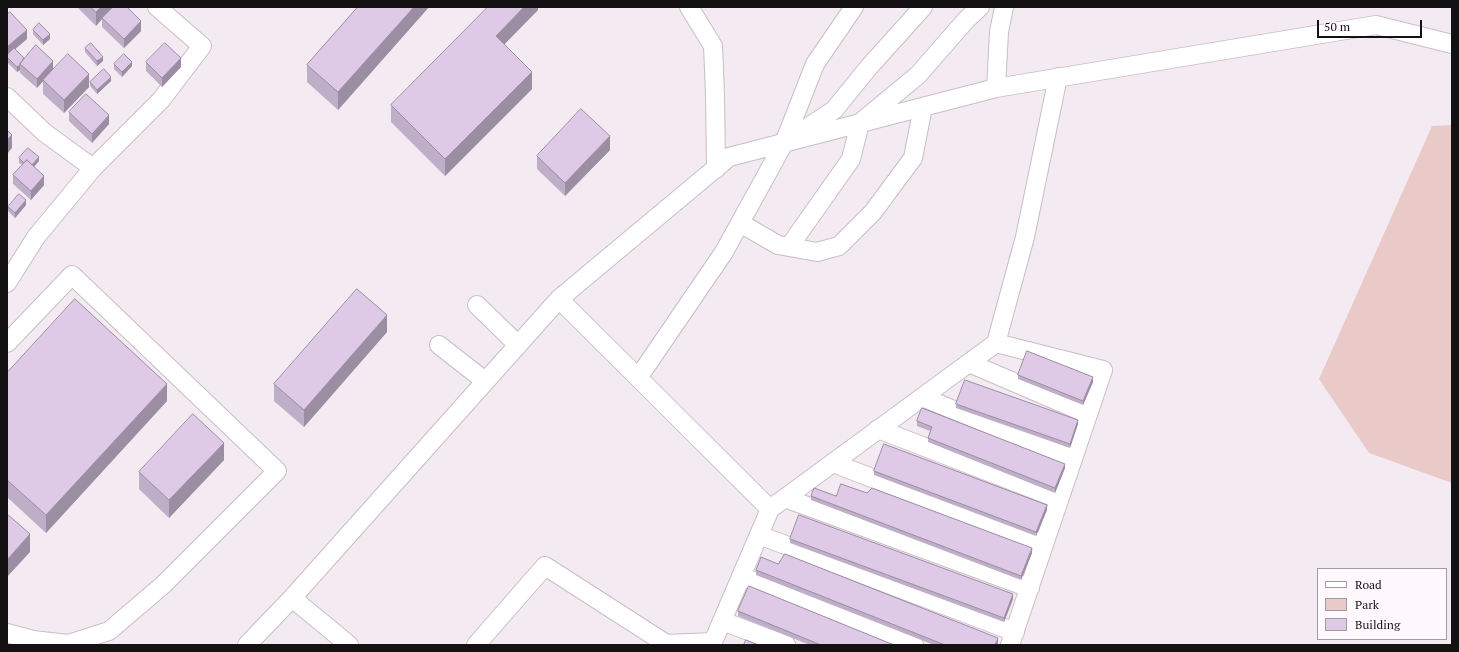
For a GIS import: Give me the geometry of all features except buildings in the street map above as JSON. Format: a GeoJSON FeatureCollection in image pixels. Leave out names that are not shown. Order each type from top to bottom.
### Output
{"type":"FeatureCollection","features":[{"type":"Feature","properties":{"kind":"street"},"geometry":{"type":"LineString","coordinates":[[7,283],[36,237],[93,168],[161,100],[202,46],[158,7]]}},
{"type":"Feature","properties":{"kind":"street"},"geometry":{"type":"LineString","coordinates":[[690,7],[712,46],[715,94],[716,169]]}},
{"type":"Feature","properties":{"kind":"street"},"geometry":{"type":"LineString","coordinates":[[638,378],[724,252],[784,143],[815,64],[854,7]]}},
{"type":"Feature","properties":{"kind":"street"},"geometry":{"type":"LineString","coordinates":[[784,143],[834,110],[869,67],[923,7]]}},
{"type":"Feature","properties":{"kind":"street"},"geometry":{"type":"LineString","coordinates":[[789,247],[851,159],[860,123],[918,74],[966,20],[980,7]]}},
{"type":"Feature","properties":{"kind":"street"},"geometry":{"type":"LineString","coordinates":[[996,88],[999,32],[1004,7]]}},
{"type":"Feature","properties":{"kind":"street"},"geometry":{"type":"LineString","coordinates":[[247,645],[292,598],[559,299],[729,157],[996,88],[1376,25],[1452,44]]}},
{"type":"Feature","properties":{"kind":"street"},"geometry":{"type":"LineString","coordinates":[[476,645],[545,566],[667,645],[714,643],[770,509],[996,342],[1025,237],[1058,78]]}},
{"type":"Feature","properties":{"kind":"street"},"geometry":{"type":"LineString","coordinates":[[7,98],[45,133],[93,168]]}},
{"type":"Feature","properties":{"kind":"street"},"geometry":{"type":"LineString","coordinates":[[740,223],[778,245],[817,252],[839,246],[873,212],[913,158],[922,107]]}},
{"type":"Feature","properties":{"kind":"street"},"geometry":{"type":"LineString","coordinates":[[7,343],[72,275],[277,471],[163,585],[109,631],[68,644],[33,640],[7,633]]}},
{"type":"Feature","properties":{"kind":"street"},"geometry":{"type":"LineString","coordinates":[[559,299],[770,509]]}},
{"type":"Feature","properties":{"kind":"street"},"geometry":{"type":"LineString","coordinates":[[478,305],[518,345]]}},
{"type":"Feature","properties":{"kind":"street"},"geometry":{"type":"LineString","coordinates":[[759,535],[1013,638],[1103,370],[996,342]]}},
{"type":"Feature","properties":{"kind":"street"},"geometry":{"type":"LineString","coordinates":[[439,345],[485,381]]}},
{"type":"Feature","properties":{"kind":"street"},"geometry":{"type":"LineString","coordinates":[[969,363],[1088,414]]}},
{"type":"Feature","properties":{"kind":"street"},"geometry":{"type":"LineString","coordinates":[[922,397],[1073,459]]}},
{"type":"Feature","properties":{"kind":"street"},"geometry":{"type":"LineString","coordinates":[[878,429],[1059,499]]}},
{"type":"Feature","properties":{"kind":"street"},"geometry":{"type":"LineString","coordinates":[[833,463],[1044,544]]}},
{"type":"Feature","properties":{"kind":"street"},"geometry":{"type":"LineString","coordinates":[[785,498],[1030,588]]}},
{"type":"Feature","properties":{"kind":"street"},"geometry":{"type":"LineString","coordinates":[[741,576],[914,645]]}},
{"type":"Feature","properties":{"kind":"street"},"geometry":{"type":"LineString","coordinates":[[292,598],[349,645]]}},
{"type":"Feature","properties":{"kind":"street"},"geometry":{"type":"LineString","coordinates":[[722,621],[786,645]]}},
{"type":"Feature","properties":{"kind":"green space"},"geometry":{"type":"Polygon","coordinates":[[[1452,125],[1452,483],[1369,453],[1319,379],[1432,126],[1452,125]]]}}]}
